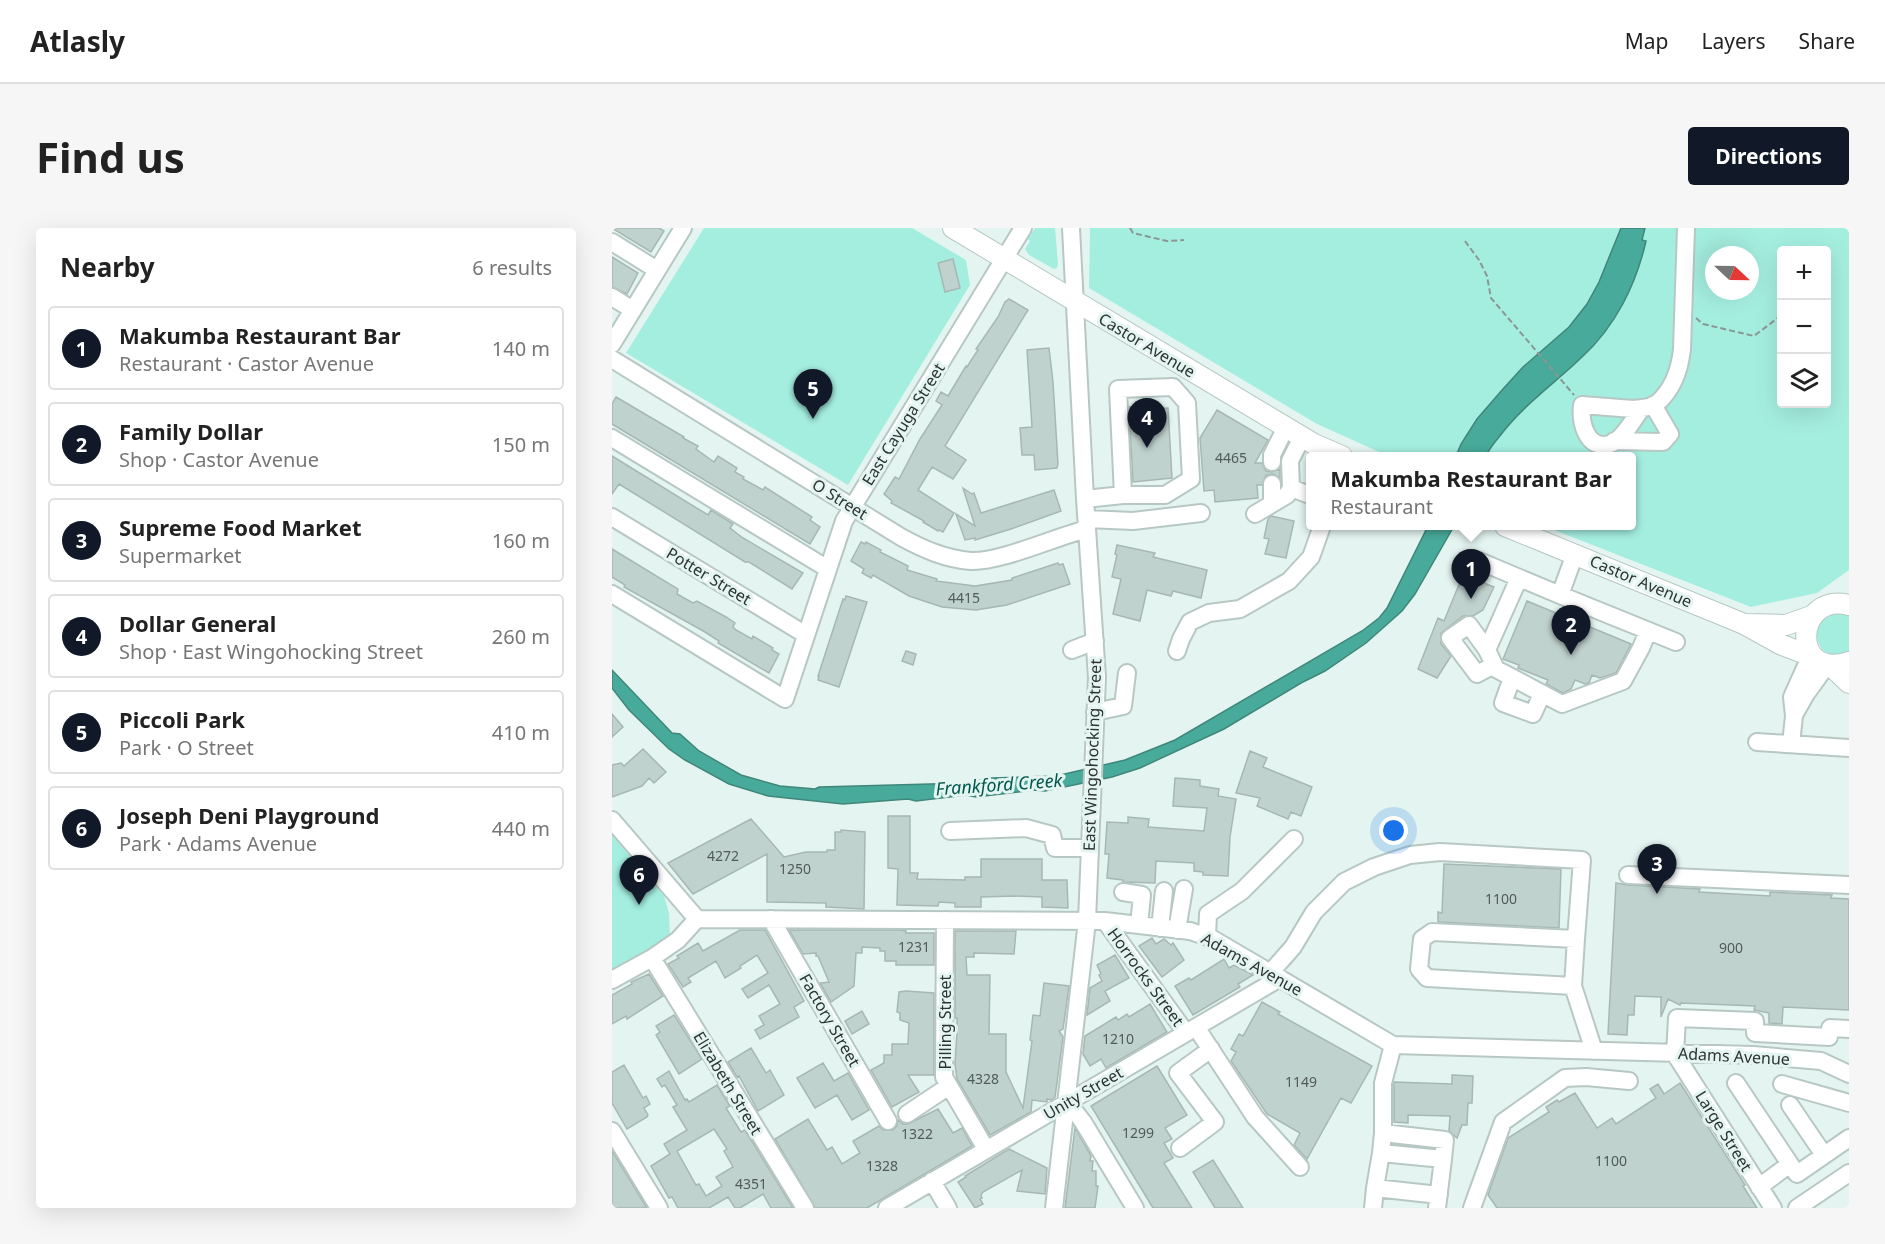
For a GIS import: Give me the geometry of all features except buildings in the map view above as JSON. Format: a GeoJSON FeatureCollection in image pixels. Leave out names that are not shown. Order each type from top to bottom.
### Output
{"type":"FeatureCollection","features":[{"type":"Feature","properties":{"kind":"main road","name":"Castor Avenue"},"geometry":{"type":"LineString","coordinates":[[953,228],[1294,432],[1334,452]]}},
{"type":"Feature","properties":{"kind":"main road","name":"Castor Avenue"},"geometry":{"type":"LineString","coordinates":[[1517,530],[1743,624],[1782,645],[1826,661],[1849,683]]}},
{"type":"Feature","properties":{"kind":"main road","name":"Castor Avenue"},"geometry":{"type":"LineString","coordinates":[[1743,624],[1786,625],[1840,604]]}},
{"type":"Feature","properties":{"kind":"main road"},"geometry":{"type":"LineString","coordinates":[[1814,615],[1808,624],[1807,645],[1826,661]]}},
{"type":"Feature","properties":{"kind":"street","name":"East Cayuga Street"},"geometry":{"type":"LineString","coordinates":[[612,594],[785,699],[844,521],[1023,228]]}},
{"type":"Feature","properties":{"kind":"street","name":"East Wingohocking Street"},"geometry":{"type":"LineString","coordinates":[[1054,1208],[1087,921],[1097,677],[1071,228]]}},
{"type":"Feature","properties":{"kind":"street"},"geometry":{"type":"LineString","coordinates":[[1647,407],[1619,438],[1610,444],[1600,444],[1591,440],[1584,432],[1580,402],[1647,407],[1656,404],[1674,381],[1680,366],[1686,228]]}},
{"type":"Feature","properties":{"kind":"street"},"geometry":{"type":"LineString","coordinates":[[612,344],[657,270],[677,230]]}},
{"type":"Feature","properties":{"kind":"street"},"geometry":{"type":"LineString","coordinates":[[612,242],[657,270]]}},
{"type":"Feature","properties":{"kind":"street"},"geometry":{"type":"LineString","coordinates":[[612,297],[633,310]]}},
{"type":"Feature","properties":{"kind":"street","name":"O Street"},"geometry":{"type":"LineString","coordinates":[[612,359],[852,507],[921,548],[938,555],[972,561],[1002,556],[1087,524]]}},
{"type":"Feature","properties":{"kind":"street"},"geometry":{"type":"LineString","coordinates":[[1173,387],[1185,367]]}},
{"type":"Feature","properties":{"kind":"street"},"geometry":{"type":"LineString","coordinates":[[1123,495],[1118,389],[1173,387]]}},
{"type":"Feature","properties":{"kind":"street"},"geometry":{"type":"LineString","coordinates":[[1085,499],[1123,495],[1165,495],[1191,479],[1187,403],[1173,387]]}},
{"type":"Feature","properties":{"kind":"street"},"geometry":{"type":"LineString","coordinates":[[1614,441],[1663,442],[1670,434],[1647,407]]}},
{"type":"Feature","properties":{"kind":"street"},"geometry":{"type":"LineString","coordinates":[[1272,462],[1272,454],[1294,432]]}},
{"type":"Feature","properties":{"kind":"street"},"geometry":{"type":"LineString","coordinates":[[1255,514],[1287,495],[1291,488],[1290,461],[1294,432]]}},
{"type":"Feature","properties":{"kind":"street"},"geometry":{"type":"LineString","coordinates":[[612,438],[828,569]]}},
{"type":"Feature","properties":{"kind":"street"},"geometry":{"type":"LineString","coordinates":[[1272,484],[1272,503]]}},
{"type":"Feature","properties":{"kind":"street"},"geometry":{"type":"LineString","coordinates":[[1291,488],[1306,494]]}},
{"type":"Feature","properties":{"kind":"street"},"geometry":{"type":"LineString","coordinates":[[1087,524],[1201,513]]}},
{"type":"Feature","properties":{"kind":"street","name":"Potter Street"},"geometry":{"type":"LineString","coordinates":[[612,517],[806,634]]}},
{"type":"Feature","properties":{"kind":"street"},"geometry":{"type":"LineString","coordinates":[[1177,651],[1190,622],[1209,613],[1240,609],[1289,581],[1311,557],[1320,530]]}},
{"type":"Feature","properties":{"kind":"street"},"geometry":{"type":"LineString","coordinates":[[1560,595],[1575,555]]}},
{"type":"Feature","properties":{"kind":"street"},"geometry":{"type":"LineString","coordinates":[[1479,561],[1676,642]]}},
{"type":"Feature","properties":{"kind":"street"},"geometry":{"type":"LineString","coordinates":[[1519,578],[1490,658],[1496,669],[1562,704],[1623,681],[1648,631]]}},
{"type":"Feature","properties":{"kind":"street"},"geometry":{"type":"LineString","coordinates":[[1840,604],[1849,592]]}},
{"type":"Feature","properties":{"kind":"street"},"geometry":{"type":"LineString","coordinates":[[1072,650],[1095,641]]}},
{"type":"Feature","properties":{"kind":"street"},"geometry":{"type":"LineString","coordinates":[[1791,744],[1794,716],[1792,697],[1804,668],[1826,661]]}},
{"type":"Feature","properties":{"kind":"street"},"geometry":{"type":"LineString","coordinates":[[1095,712],[1123,705],[1127,673]]}},
{"type":"Feature","properties":{"kind":"street"},"geometry":{"type":"LineString","coordinates":[[1512,678],[1503,703],[1533,714],[1542,694]]}},
{"type":"Feature","properties":{"kind":"street"},"geometry":{"type":"LineString","coordinates":[[1757,742],[1849,748]]}},
{"type":"Feature","properties":{"kind":"street"},"geometry":{"type":"LineString","coordinates":[[612,820],[698,919],[678,940],[652,958],[612,980]]}},
{"type":"Feature","properties":{"kind":"street"},"geometry":{"type":"LineString","coordinates":[[950,831],[1026,828],[1052,835],[1055,848],[1090,848]]}},
{"type":"Feature","properties":{"kind":"street"},"geometry":{"type":"LineString","coordinates":[[1207,937],[1208,914],[1242,891],[1294,839]]}},
{"type":"Feature","properties":{"kind":"street","name":"Unity Street"},"geometry":{"type":"LineString","coordinates":[[887,1208],[1191,1030],[1275,975],[1314,912],[1344,882],[1374,867],[1410,855],[1440,852],[1582,860],[1576,939]]}},
{"type":"Feature","properties":{"kind":"street"},"geometry":{"type":"LineString","coordinates":[[1628,874],[1849,885]]}},
{"type":"Feature","properties":{"kind":"street"},"geometry":{"type":"LineString","coordinates":[[1177,930],[1184,889]]}},
{"type":"Feature","properties":{"kind":"street"},"geometry":{"type":"LineString","coordinates":[[1160,928],[1164,891]]}},
{"type":"Feature","properties":{"kind":"street"},"geometry":{"type":"LineString","coordinates":[[1124,892],[1142,895],[1139,925]]}},
{"type":"Feature","properties":{"kind":"street","name":"Adams Avenue"},"geometry":{"type":"LineString","coordinates":[[698,919],[1105,921],[1177,930],[1207,937],[1393,1045],[1753,1055],[1821,1061],[1849,1074]]}},
{"type":"Feature","properties":{"kind":"street","name":"Factory Street"},"geometry":{"type":"LineString","coordinates":[[771,919],[888,1121]]}},
{"type":"Feature","properties":{"kind":"street","name":"Pilling Street"},"geometry":{"type":"LineString","coordinates":[[945,920],[944,1077],[986,1149]]}},
{"type":"Feature","properties":{"kind":"street","name":"Horrocks Street"},"geometry":{"type":"LineString","coordinates":[[1105,921],[1191,1030],[1210,1049],[1255,1117],[1300,1167]]}},
{"type":"Feature","properties":{"kind":"street"},"geometry":{"type":"LineString","coordinates":[[1573,986],[1427,978],[1419,969],[1422,939],[1432,932],[1576,939],[1573,986],[1589,1051],[1586,1077]]}},
{"type":"Feature","properties":{"kind":"street","name":"Elizabeth Street"},"geometry":{"type":"LineString","coordinates":[[652,958],[805,1208]]}},
{"type":"Feature","properties":{"kind":"street"},"geometry":{"type":"LineString","coordinates":[[1675,1054],[1677,1018],[1755,1021],[1755,1033],[1829,1037],[1830,1028],[1849,1029]]}},
{"type":"Feature","properties":{"kind":"street"},"geometry":{"type":"LineString","coordinates":[[1373,1208],[1383,1133],[1383,1083],[1393,1045]]}},
{"type":"Feature","properties":{"kind":"street"},"geometry":{"type":"LineString","coordinates":[[1180,1148],[1215,1122],[1178,1073],[1210,1049]]}},
{"type":"Feature","properties":{"kind":"street","name":"Large Street"},"geometry":{"type":"LineString","coordinates":[[1675,1054],[1773,1208]]}},
{"type":"Feature","properties":{"kind":"street"},"geometry":{"type":"LineString","coordinates":[[1472,1208],[1503,1122],[1565,1078],[1586,1077],[1629,1081]]}},
{"type":"Feature","properties":{"kind":"street"},"geometry":{"type":"LineString","coordinates":[[1736,1083],[1797,1174],[1849,1138]]}},
{"type":"Feature","properties":{"kind":"street"},"geometry":{"type":"LineString","coordinates":[[1782,1084],[1849,1103]]}},
{"type":"Feature","properties":{"kind":"street"},"geometry":{"type":"LineString","coordinates":[[907,1114],[949,1086]]}},
{"type":"Feature","properties":{"kind":"street"},"geometry":{"type":"LineString","coordinates":[[1067,1101],[1083,1122],[1135,1208]]}},
{"type":"Feature","properties":{"kind":"street"},"geometry":{"type":"LineString","coordinates":[[1790,1105],[1824,1155]]}},
{"type":"Feature","properties":{"kind":"street"},"geometry":{"type":"LineString","coordinates":[[612,1131],[659,1208]]}},
{"type":"Feature","properties":{"kind":"street"},"geometry":{"type":"LineString","coordinates":[[1375,1188],[1438,1201],[1445,1140],[1383,1133]]}},
{"type":"Feature","properties":{"kind":"street"},"geometry":{"type":"LineString","coordinates":[[1381,1153],[1443,1159]]}},
{"type":"Feature","properties":{"kind":"street"},"geometry":{"type":"LineString","coordinates":[[1760,1187],[1790,1164]]}},
{"type":"Feature","properties":{"kind":"street"},"geometry":{"type":"LineString","coordinates":[[1797,1208],[1849,1173]]}},
{"type":"Feature","properties":{"kind":"street"},"geometry":{"type":"LineString","coordinates":[[932,1181],[948,1208]]}},
{"type":"Feature","properties":{"kind":"path"},"geometry":{"type":"LineString","coordinates":[[1130,228],[1133,233],[1167,241],[1184,240]]}},
{"type":"Feature","properties":{"kind":"path"},"geometry":{"type":"LineString","coordinates":[[1465,241],[1487,276],[1491,298],[1526,336],[1580,402]]}},
{"type":"Feature","properties":{"kind":"path"},"geometry":{"type":"LineString","coordinates":[[1683,305],[1703,324],[1754,336],[1777,319]]}},
{"type":"Feature","properties":{"kind":"shaded area"},"geometry":{"type":"Polygon","coordinates":[[[704,228],[912,228],[966,260],[970,285],[848,485],[626,353],[704,228]]]}},
{"type":"Feature","properties":{"kind":"shaded area"},"geometry":{"type":"Polygon","coordinates":[[[1035,228],[1055,228],[1057,268],[1054,269],[1029,255],[1025,249],[1035,228]]]}},
{"type":"Feature","properties":{"kind":"shaded area"},"geometry":{"type":"Polygon","coordinates":[[[1090,228],[1849,228],[1849,570],[1817,593],[1751,607],[1554,530],[1636,530],[1636,452],[1379,452],[1317,424],[1089,288],[1090,228]]]}},
{"type":"Feature","properties":{"kind":"shaded area"},"geometry":{"type":"Polygon","coordinates":[[[1844,612],[1849,615],[1849,652],[1829,654],[1818,643],[1815,629],[1829,613],[1844,612]]]}},
{"type":"Feature","properties":{"kind":"shaded area"},"geometry":{"type":"Polygon","coordinates":[[[612,835],[664,896],[669,913],[670,937],[612,970],[612,835]]]}},
{"type":"Feature","properties":{"kind":"water"},"geometry":{"type":"Polygon","coordinates":[[[1621,228],[1645,228],[1642,240],[1646,241],[1630,289],[1605,332],[1582,357],[1518,415],[1488,452],[1458,452],[1477,419],[1523,367],[1569,327],[1587,304],[1599,282],[1621,228]]]}},
{"type":"Feature","properties":{"kind":"water","name":"Frankford Creek"},"geometry":{"type":"Polygon","coordinates":[[[1426,530],[1452,530],[1415,594],[1402,611],[1366,643],[1325,671],[1224,729],[1140,768],[1112,777],[1045,791],[843,804],[768,796],[729,784],[669,749],[629,710],[612,688],[612,670],[672,733],[680,734],[699,751],[741,775],[780,786],[815,789],[819,787],[967,783],[991,778],[1056,776],[1125,760],[1175,740],[1362,631],[1379,618],[1387,608],[1426,530]]]}},
{"type":"Feature","properties":{"kind":"place","name":"Piccoli Park"},"geometry":{"type":"Point","coordinates":[813,419]}},
{"type":"Feature","properties":{"kind":"place","name":"Dollar General"},"geometry":{"type":"Point","coordinates":[1147,448]}},
{"type":"Feature","properties":{"kind":"place","name":"Makumba Restaurant Bar"},"geometry":{"type":"Point","coordinates":[1471,599]}},
{"type":"Feature","properties":{"kind":"place","name":"Family Dollar"},"geometry":{"type":"Point","coordinates":[1571,655]}},
{"type":"Feature","properties":{"kind":"place","name":"Supreme Food Market"},"geometry":{"type":"Point","coordinates":[1657,894]}},
{"type":"Feature","properties":{"kind":"place","name":"Joseph Deni Playground"},"geometry":{"type":"Point","coordinates":[639,905]}}]}
